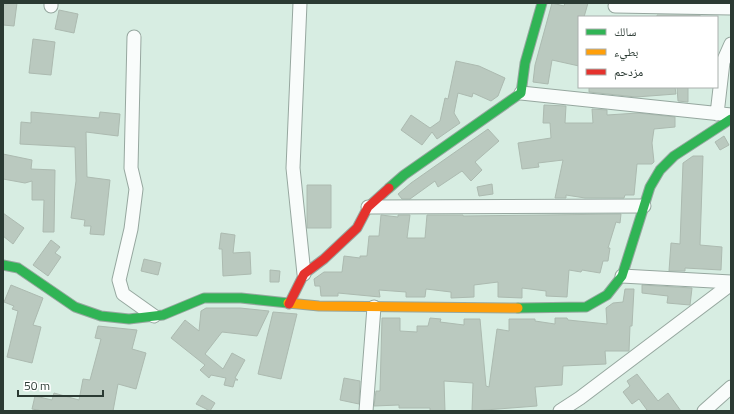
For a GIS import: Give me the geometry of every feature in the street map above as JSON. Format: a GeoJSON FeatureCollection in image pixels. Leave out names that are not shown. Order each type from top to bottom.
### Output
{"type":"FeatureCollection","features":[{"type":"Feature","properties":{"kind":"street"},"geometry":{"type":"LineString","coordinates":[[300,3],[293,168],[304,274]]}},
{"type":"Feature","properties":{"kind":"street"},"geometry":{"type":"LineString","coordinates":[[521,93],[525,63],[542,3]]}},
{"type":"Feature","properties":{"kind":"street"},"geometry":{"type":"LineString","coordinates":[[615,6],[647,4],[731,8]]}},
{"type":"Feature","properties":{"kind":"street"},"geometry":{"type":"LineString","coordinates":[[134,37],[131,168],[136,189],[131,229],[120,280],[124,294],[154,316]]}},
{"type":"Feature","properties":{"kind":"street"},"geometry":{"type":"LineString","coordinates":[[717,114],[723,62],[731,44]]}},
{"type":"Feature","properties":{"kind":"street"},"geometry":{"type":"LineString","coordinates":[[289,304],[304,274],[324,259],[357,228],[368,207],[404,175],[521,93],[731,116]]}},
{"type":"Feature","properties":{"kind":"street"},"geometry":{"type":"LineString","coordinates":[[3,265],[18,268],[75,307],[94,314],[129,319],[163,315],[204,298],[241,298],[319,306],[490,309],[586,307],[607,295],[622,276],[650,187],[660,170],[674,156],[731,119]]}},
{"type":"Feature","properties":{"kind":"street"},"geometry":{"type":"LineString","coordinates":[[368,207],[644,206]]}},
{"type":"Feature","properties":{"kind":"street"},"geometry":{"type":"LineString","coordinates":[[622,276],[731,283]]}},
{"type":"Feature","properties":{"kind":"street"},"geometry":{"type":"LineString","coordinates":[[560,411],[580,398],[731,283]]}},
{"type":"Feature","properties":{"kind":"street"},"geometry":{"type":"LineString","coordinates":[[366,411],[374,307]]}},
{"type":"Feature","properties":{"kind":"street"},"geometry":{"type":"LineString","coordinates":[[704,411],[731,387]]}},
{"type":"Feature","properties":{"kind":"building"},"geometry":{"type":"Polygon","coordinates":[[[3,3],[17,3],[14,26],[3,25],[3,3]]]}},
{"type":"Feature","properties":{"kind":"building"},"geometry":{"type":"Polygon","coordinates":[[[552,3],[564,6],[565,3],[588,3],[584,16],[578,16],[578,66],[552,60],[548,84],[533,82],[535,65],[552,3]]]}},
{"type":"Feature","properties":{"kind":"building"},"geometry":{"type":"Polygon","coordinates":[[[59,10],[78,14],[74,33],[55,29],[59,10]]]}},
{"type":"Feature","properties":{"kind":"building"},"geometry":{"type":"Polygon","coordinates":[[[657,15],[700,15],[700,16],[657,15]]]}},
{"type":"Feature","properties":{"kind":"building"},"geometry":{"type":"Polygon","coordinates":[[[33,39],[55,42],[51,75],[29,73],[33,39]]]}},
{"type":"Feature","properties":{"kind":"building"},"geometry":{"type":"Polygon","coordinates":[[[456,61],[479,66],[505,78],[498,96],[491,101],[473,93],[472,97],[458,93],[454,113],[460,123],[437,139],[432,132],[422,145],[401,130],[411,115],[430,128],[440,121],[445,98],[448,99],[456,61]]]}},
{"type":"Feature","properties":{"kind":"building"},"geometry":{"type":"Polygon","coordinates":[[[589,88],[675,88],[676,94],[636,97],[589,92],[589,88]]]}},
{"type":"Feature","properties":{"kind":"building"},"geometry":{"type":"Polygon","coordinates":[[[677,88],[688,88],[688,102],[678,101],[677,88]]]}},
{"type":"Feature","properties":{"kind":"building"},"geometry":{"type":"Polygon","coordinates":[[[544,105],[566,106],[565,123],[593,123],[592,109],[607,110],[607,115],[638,113],[675,117],[675,127],[654,129],[652,143],[654,162],[652,164],[637,164],[634,195],[625,195],[624,198],[585,198],[566,195],[566,198],[555,198],[563,160],[538,163],[539,167],[522,169],[518,143],[551,138],[550,123],[543,123],[544,105]]]}},
{"type":"Feature","properties":{"kind":"building"},"geometry":{"type":"Polygon","coordinates":[[[31,112],[99,118],[100,112],[120,114],[118,136],[86,132],[87,177],[110,180],[104,235],[90,234],[91,226],[84,226],[85,220],[71,218],[76,181],[75,147],[20,144],[21,122],[31,123],[31,112]]]}},
{"type":"Feature","properties":{"kind":"building"},"geometry":{"type":"Polygon","coordinates":[[[488,129],[499,141],[475,162],[482,170],[471,181],[462,171],[438,187],[435,181],[410,199],[402,199],[398,194],[411,183],[488,129]]]}},
{"type":"Feature","properties":{"kind":"building"},"geometry":{"type":"Polygon","coordinates":[[[724,136],[729,145],[720,150],[715,142],[724,136]]]}},
{"type":"Feature","properties":{"kind":"building"},"geometry":{"type":"Polygon","coordinates":[[[3,154],[32,160],[31,169],[55,170],[54,232],[43,232],[44,200],[32,200],[32,181],[25,183],[3,179],[3,154]]]}},
{"type":"Feature","properties":{"kind":"building"},"geometry":{"type":"Polygon","coordinates":[[[693,156],[703,156],[700,245],[722,247],[721,270],[685,268],[685,271],[669,271],[671,243],[680,244],[683,163],[693,156]]]}},
{"type":"Feature","properties":{"kind":"building"},"geometry":{"type":"Polygon","coordinates":[[[492,184],[493,194],[479,196],[477,187],[492,184]]]}},
{"type":"Feature","properties":{"kind":"building"},"geometry":{"type":"Polygon","coordinates":[[[307,185],[331,185],[331,228],[307,228],[307,185]]]}},
{"type":"Feature","properties":{"kind":"building"},"geometry":{"type":"Polygon","coordinates":[[[3,213],[24,228],[13,244],[3,236],[3,213]]]}},
{"type":"Feature","properties":{"kind":"building"},"geometry":{"type":"Polygon","coordinates":[[[621,214],[620,223],[616,222],[608,248],[610,248],[608,261],[603,261],[600,273],[582,270],[581,272],[569,270],[567,297],[546,296],[546,291],[522,288],[522,298],[498,297],[498,282],[474,285],[474,297],[451,298],[451,292],[426,289],[425,297],[406,297],[406,292],[379,290],[380,297],[338,293],[338,296],[321,296],[320,286],[315,286],[314,279],[324,272],[342,272],[344,256],[360,258],[360,256],[367,256],[369,236],[379,236],[381,215],[398,217],[398,215],[410,215],[407,238],[425,238],[427,215],[621,214]]]}},
{"type":"Feature","properties":{"kind":"building"},"geometry":{"type":"Polygon","coordinates":[[[221,233],[235,235],[233,253],[250,252],[251,274],[223,276],[222,249],[219,249],[221,233]]]}},
{"type":"Feature","properties":{"kind":"building"},"geometry":{"type":"Polygon","coordinates":[[[51,240],[60,247],[55,253],[61,257],[48,276],[33,265],[51,240]]]}},
{"type":"Feature","properties":{"kind":"building"},"geometry":{"type":"Polygon","coordinates":[[[144,259],[161,263],[158,275],[141,271],[144,259]]]}},
{"type":"Feature","properties":{"kind":"building"},"geometry":{"type":"Polygon","coordinates":[[[270,270],[280,271],[279,282],[270,282],[270,270]]]}},
{"type":"Feature","properties":{"kind":"building"},"geometry":{"type":"Polygon","coordinates":[[[11,285],[43,298],[33,325],[41,327],[32,363],[7,357],[18,311],[12,309],[14,306],[4,302],[11,285]]]}},
{"type":"Feature","properties":{"kind":"building"},"geometry":{"type":"Polygon","coordinates":[[[642,285],[692,288],[690,305],[667,303],[668,296],[642,293],[642,285]]]}},
{"type":"Feature","properties":{"kind":"building"},"geometry":{"type":"Polygon","coordinates":[[[625,289],[634,289],[629,351],[605,351],[606,364],[563,366],[562,385],[535,387],[537,406],[472,411],[473,383],[444,381],[445,411],[430,411],[430,408],[399,408],[399,405],[374,406],[376,391],[380,391],[382,318],[400,318],[400,331],[417,332],[417,326],[428,326],[430,318],[441,319],[440,322],[464,325],[464,319],[480,319],[486,386],[489,387],[497,329],[509,331],[509,319],[535,319],[535,321],[555,324],[555,318],[567,318],[568,320],[607,324],[606,308],[613,303],[623,302],[625,289]]]}},
{"type":"Feature","properties":{"kind":"building"},"geometry":{"type":"Polygon","coordinates":[[[206,308],[240,308],[269,311],[257,336],[222,332],[205,354],[223,369],[232,353],[245,360],[235,378],[238,380],[235,380],[233,387],[224,385],[226,378],[211,375],[209,378],[200,370],[205,365],[171,338],[185,320],[199,331],[201,311],[206,308]]]}},
{"type":"Feature","properties":{"kind":"building"},"geometry":{"type":"Polygon","coordinates":[[[273,312],[297,314],[281,379],[258,374],[273,312]]]}},
{"type":"Feature","properties":{"kind":"building"},"geometry":{"type":"Polygon","coordinates":[[[98,326],[137,330],[132,349],[146,353],[136,389],[118,384],[113,411],[43,411],[32,409],[35,396],[52,400],[54,393],[79,400],[83,379],[90,380],[101,339],[95,338],[98,326]]]}},
{"type":"Feature","properties":{"kind":"building"},"geometry":{"type":"Polygon","coordinates":[[[637,374],[658,401],[668,393],[681,411],[645,411],[647,410],[639,399],[632,404],[623,392],[630,386],[627,381],[637,374]]]}},
{"type":"Feature","properties":{"kind":"building"},"geometry":{"type":"Polygon","coordinates":[[[344,378],[360,381],[359,404],[340,400],[344,378]]]}},
{"type":"Feature","properties":{"kind":"building"},"geometry":{"type":"Polygon","coordinates":[[[202,395],[215,403],[210,411],[196,404],[202,395]]]}},
{"type":"Feature","properties":{"kind":"traffic: fast"},"geometry":{"type":"LineString","coordinates":[[389,188],[404,175],[521,93],[525,63],[542,3]]}},
{"type":"Feature","properties":{"kind":"traffic: fast"},"geometry":{"type":"LineString","coordinates":[[518,308],[586,307],[607,295],[622,276],[650,187],[660,170],[674,156],[731,119]]}},
{"type":"Feature","properties":{"kind":"traffic: fast"},"geometry":{"type":"LineString","coordinates":[[3,265],[18,268],[75,307],[101,316],[129,319],[163,315],[204,298],[241,298],[288,303]]}},
{"type":"Feature","properties":{"kind":"traffic: slow"},"geometry":{"type":"LineString","coordinates":[[288,303],[319,306],[518,308]]}},
{"type":"Feature","properties":{"kind":"traffic: jam"},"geometry":{"type":"LineString","coordinates":[[289,304],[304,274],[324,259],[357,228],[368,207],[389,188]]}}]}
